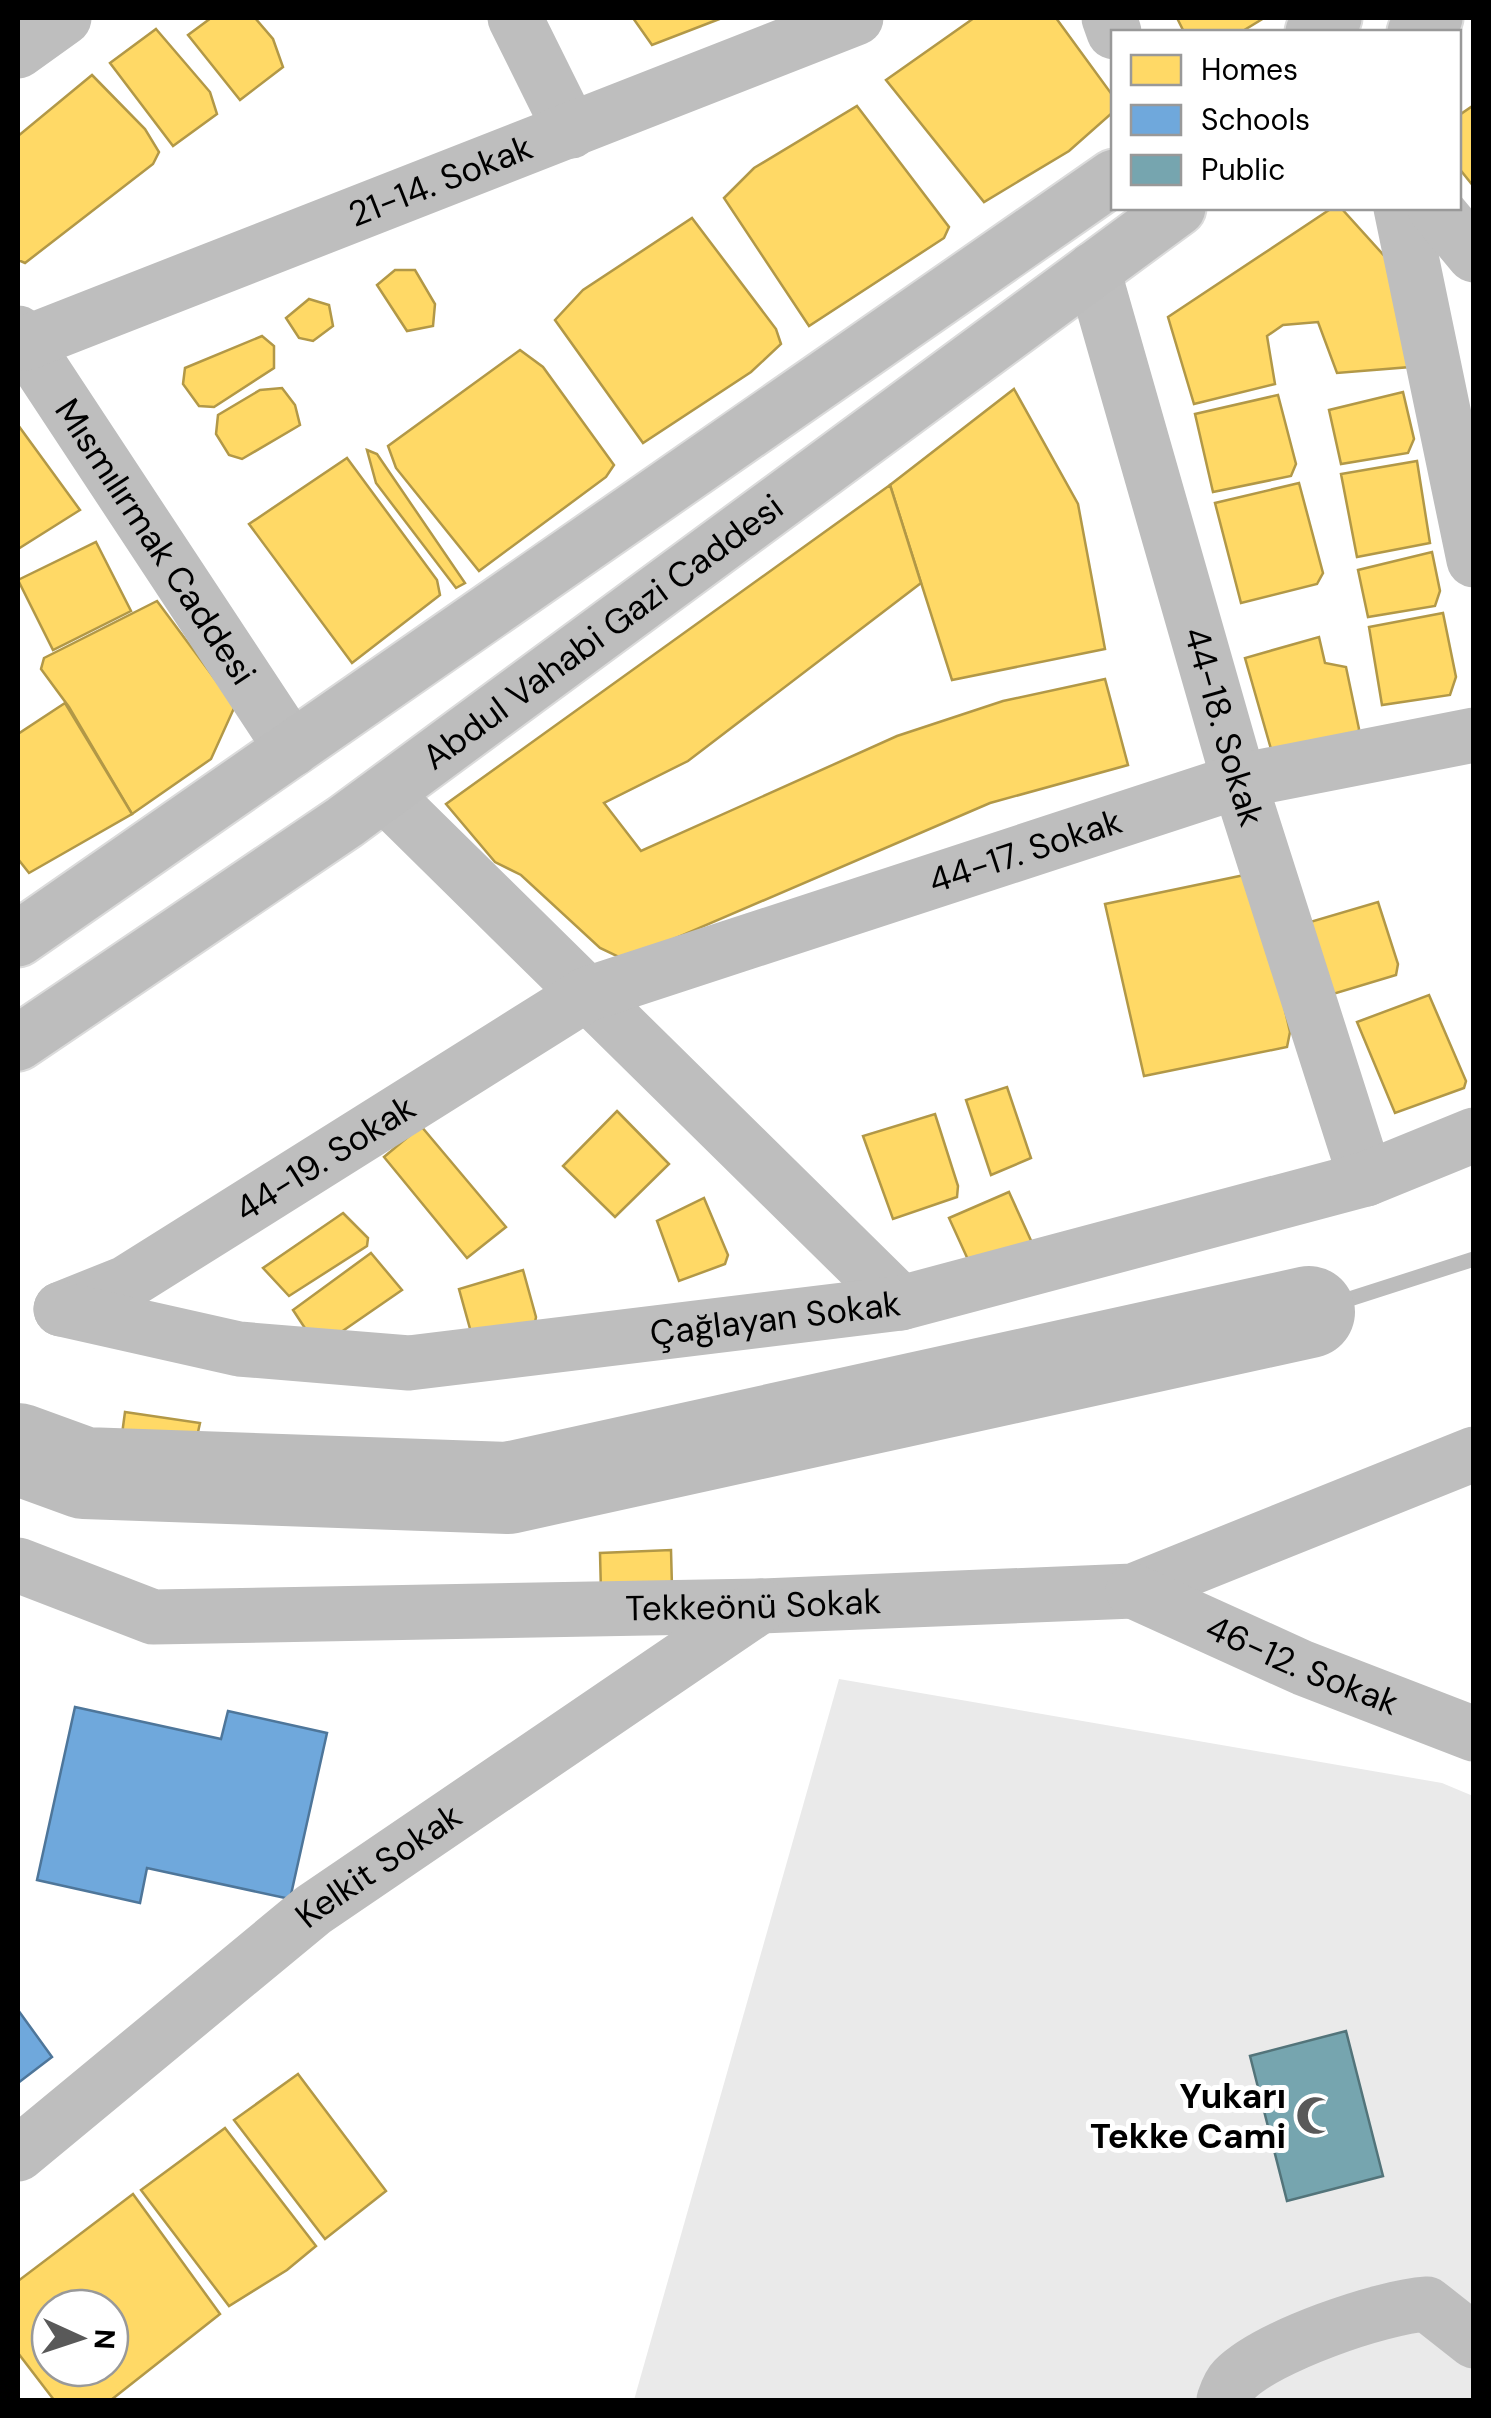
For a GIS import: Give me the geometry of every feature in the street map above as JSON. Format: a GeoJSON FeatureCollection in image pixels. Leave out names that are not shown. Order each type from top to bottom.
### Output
{"type":"FeatureCollection","features":[{"type":"Feature","properties":{"kind":"main road"},"geometry":{"type":"LineString","coordinates":[[18,939],[1111,179]]}},
{"type":"Feature","properties":{"kind":"main road","name":"Abdul Vahabi Gazi Caddesi"},"geometry":{"type":"LineString","coordinates":[[18,1043],[384,794],[1175,210]]}},
{"type":"Feature","properties":{"kind":"street"},"geometry":{"type":"LineString","coordinates":[[18,50],[64,18]]}},
{"type":"Feature","properties":{"kind":"street"},"geometry":{"type":"LineString","coordinates":[[514,18],[572,131]]}},
{"type":"Feature","properties":{"kind":"street","name":"21-14. Sokak"},"geometry":{"type":"LineString","coordinates":[[22,338],[572,131],[856,18]]}},
{"type":"Feature","properties":{"kind":"street"},"geometry":{"type":"LineString","coordinates":[[1401,210],[1474,560]]}},
{"type":"Feature","properties":{"kind":"street"},"geometry":{"type":"LineString","coordinates":[[1437,210],[1474,255]]}},
{"type":"Feature","properties":{"kind":"street","name":"44-18. Sokak"},"geometry":{"type":"LineString","coordinates":[[1093,270],[1239,781],[1366,1179]]}},
{"type":"Feature","properties":{"kind":"street","name":"Mısmılırmak Caddesi"},"geometry":{"type":"LineString","coordinates":[[22,338],[292,749]]}},
{"type":"Feature","properties":{"kind":"street","name":"44-17. Sokak"},"geometry":{"type":"LineString","coordinates":[[585,995],[1239,781],[1474,735]]}},
{"type":"Feature","properties":{"kind":"street"},"geometry":{"type":"LineString","coordinates":[[384,794],[901,1303]]}},
{"type":"Feature","properties":{"kind":"street","name":"44-19. Sokak"},"geometry":{"type":"LineString","coordinates":[[61,1308],[126,1282],[585,995]]}},
{"type":"Feature","properties":{"kind":"street","name":"Çağlayan Sokak"},"geometry":{"type":"LineString","coordinates":[[61,1308],[239,1349],[408,1364],[901,1303],[1366,1179],[1474,1135]]}},
{"type":"Feature","properties":{"kind":"street","name":"Tekkeönü Sokak"},"geometry":{"type":"LineString","coordinates":[[18,1566],[153,1617],[760,1606],[1133,1591],[1474,1454]]}},
{"type":"Feature","properties":{"kind":"street","name":"46-12. Sokak"},"geometry":{"type":"LineString","coordinates":[[1133,1591],[1304,1668],[1474,1734]]}},
{"type":"Feature","properties":{"kind":"street","name":"Kelkit Sokak"},"geometry":{"type":"LineString","coordinates":[[18,2154],[313,1910],[760,1606]]}},
{"type":"Feature","properties":{"kind":"street"},"geometry":{"type":"LineString","coordinates":[[1224,2400],[1233,2380],[1296,2343],[1396,2306],[1427,2304],[1474,2340]]}},
{"type":"Feature","properties":{"kind":"shaded area"},"geometry":{"type":"Polygon","coordinates":[[[839,1679],[1442,1783],[1473,1796],[1473,2400],[634,2400],[839,1679]]]}},
{"type":"Feature","properties":{"kind":"building: Homes"},"geometry":{"type":"Polygon","coordinates":[[[211,18],[255,18],[273,39],[283,67],[240,100],[188,35],[211,18]]]}},
{"type":"Feature","properties":{"kind":"building: Homes"},"geometry":{"type":"Polygon","coordinates":[[[633,18],[722,18],[652,45],[633,18]]]}},
{"type":"Feature","properties":{"kind":"building: Homes"},"geometry":{"type":"Polygon","coordinates":[[[974,18],[1056,18],[1111,93],[1111,114],[1069,151],[984,202],[886,80],[974,18]]]}},
{"type":"Feature","properties":{"kind":"building: Homes"},"geometry":{"type":"Polygon","coordinates":[[[1177,18],[1264,18],[1244,30],[1183,30],[1177,18]]]}},
{"type":"Feature","properties":{"kind":"building: Homes"},"geometry":{"type":"Polygon","coordinates":[[[156,29],[210,92],[217,114],[173,146],[110,63],[156,29]]]}},
{"type":"Feature","properties":{"kind":"building: Homes"},"geometry":{"type":"Polygon","coordinates":[[[92,75],[145,129],[159,152],[153,164],[25,263],[18,260],[18,136],[92,75]]]}},
{"type":"Feature","properties":{"kind":"building: Homes"},"geometry":{"type":"Polygon","coordinates":[[[1474,105],[1474,187],[1461,171],[1461,114],[1474,105]]]}},
{"type":"Feature","properties":{"kind":"building: Homes"},"geometry":{"type":"Polygon","coordinates":[[[857,106],[949,227],[944,238],[809,326],[724,198],[754,168],[857,106]]]}},
{"type":"Feature","properties":{"kind":"building: Homes"},"geometry":{"type":"Polygon","coordinates":[[[1329,210],[1343,210],[1398,271],[1410,367],[1337,373],[1318,322],[1283,325],[1267,336],[1275,384],[1194,404],[1168,317],[1329,210]]]}},
{"type":"Feature","properties":{"kind":"building: Homes"},"geometry":{"type":"Polygon","coordinates":[[[692,218],[776,329],[781,344],[751,372],[643,443],[555,320],[583,290],[692,218]]]}},
{"type":"Feature","properties":{"kind":"building: Homes"},"geometry":{"type":"Polygon","coordinates":[[[395,270],[415,270],[435,304],[433,326],[407,331],[377,285],[395,270]]]}},
{"type":"Feature","properties":{"kind":"building: Homes"},"geometry":{"type":"Polygon","coordinates":[[[309,299],[329,305],[333,326],[313,341],[299,338],[286,318],[309,299]]]}},
{"type":"Feature","properties":{"kind":"building: Homes"},"geometry":{"type":"Polygon","coordinates":[[[262,336],[274,346],[274,368],[214,407],[199,406],[183,384],[185,368],[262,336]]]}},
{"type":"Feature","properties":{"kind":"building: Homes"},"geometry":{"type":"Polygon","coordinates":[[[520,350],[543,367],[614,465],[606,477],[479,571],[396,468],[388,446],[520,350]]]}},
{"type":"Feature","properties":{"kind":"building: Homes"},"geometry":{"type":"Polygon","coordinates":[[[282,388],[295,405],[300,425],[242,459],[229,455],[216,434],[218,415],[260,390],[282,388]]]}},
{"type":"Feature","properties":{"kind":"building: Homes"},"geometry":{"type":"Polygon","coordinates":[[[1014,389],[1078,504],[1105,649],[952,680],[890,485],[1014,389]]]}},
{"type":"Feature","properties":{"kind":"building: Homes"},"geometry":{"type":"Polygon","coordinates":[[[1403,392],[1414,439],[1408,453],[1341,464],[1329,410],[1403,392]]]}},
{"type":"Feature","properties":{"kind":"building: Homes"},"geometry":{"type":"Polygon","coordinates":[[[1278,395],[1296,464],[1291,476],[1213,492],[1195,414],[1278,395]]]}},
{"type":"Feature","properties":{"kind":"building: Homes"},"geometry":{"type":"Polygon","coordinates":[[[18,425],[80,510],[18,549],[18,425]]]}},
{"type":"Feature","properties":{"kind":"building: Homes"},"geometry":{"type":"Polygon","coordinates":[[[367,450],[377,454],[465,583],[456,588],[376,483],[367,450]]]}},
{"type":"Feature","properties":{"kind":"building: Homes"},"geometry":{"type":"Polygon","coordinates":[[[347,458],[437,580],[440,595],[352,663],[249,524],[347,458]]]}},
{"type":"Feature","properties":{"kind":"building: Homes"},"geometry":{"type":"Polygon","coordinates":[[[1417,461],[1430,543],[1357,557],[1341,474],[1417,461]]]}},
{"type":"Feature","properties":{"kind":"building: Homes"},"geometry":{"type":"Polygon","coordinates":[[[1299,483],[1323,573],[1317,584],[1241,603],[1215,503],[1299,483]]]}},
{"type":"Feature","properties":{"kind":"building: Homes"},"geometry":{"type":"Polygon","coordinates":[[[890,485],[921,583],[688,761],[604,803],[641,851],[897,736],[1003,701],[1105,679],[1128,765],[990,803],[625,960],[600,948],[521,875],[495,862],[446,804],[890,485]]]}},
{"type":"Feature","properties":{"kind":"building: Homes"},"geometry":{"type":"Polygon","coordinates":[[[96,542],[131,611],[53,650],[18,580],[96,542]]]}},
{"type":"Feature","properties":{"kind":"building: Homes"},"geometry":{"type":"Polygon","coordinates":[[[1432,552],[1440,591],[1435,606],[1368,617],[1358,570],[1432,552]]]}},
{"type":"Feature","properties":{"kind":"building: Homes"},"geometry":{"type":"Polygon","coordinates":[[[157,601],[235,706],[211,759],[132,814],[69,707],[41,669],[44,658],[157,601]]]}},
{"type":"Feature","properties":{"kind":"building: Homes"},"geometry":{"type":"Polygon","coordinates":[[[1443,613],[1456,677],[1450,695],[1382,705],[1369,627],[1443,613]]]}},
{"type":"Feature","properties":{"kind":"building: Homes"},"geometry":{"type":"Polygon","coordinates":[[[1319,637],[1325,663],[1346,667],[1359,729],[1356,741],[1275,763],[1245,658],[1319,637]]]}},
{"type":"Feature","properties":{"kind":"building: Homes"},"geometry":{"type":"Polygon","coordinates":[[[65,703],[132,814],[29,873],[18,859],[18,734],[65,703]]]}},
{"type":"Feature","properties":{"kind":"building: Homes"},"geometry":{"type":"Polygon","coordinates":[[[1254,873],[1290,1032],[1287,1047],[1144,1076],[1105,904],[1254,873]]]}},
{"type":"Feature","properties":{"kind":"building: Homes"},"geometry":{"type":"Polygon","coordinates":[[[1378,902],[1398,964],[1396,975],[1333,994],[1310,922],[1378,902]]]}},
{"type":"Feature","properties":{"kind":"building: Homes"},"geometry":{"type":"Polygon","coordinates":[[[1429,995],[1466,1081],[1464,1088],[1395,1113],[1357,1022],[1429,995]]]}},
{"type":"Feature","properties":{"kind":"building: Homes"},"geometry":{"type":"Polygon","coordinates":[[[1007,1087],[1031,1158],[991,1175],[966,1100],[1007,1087]]]}},
{"type":"Feature","properties":{"kind":"building: Homes"},"geometry":{"type":"Polygon","coordinates":[[[617,1111],[669,1164],[615,1217],[563,1166],[617,1111]]]}},
{"type":"Feature","properties":{"kind":"building: Homes"},"geometry":{"type":"Polygon","coordinates":[[[935,1114],[958,1186],[957,1197],[893,1219],[863,1136],[935,1114]]]}},
{"type":"Feature","properties":{"kind":"building: Homes"},"geometry":{"type":"Polygon","coordinates":[[[421,1126],[506,1227],[467,1258],[384,1157],[421,1126]]]}},
{"type":"Feature","properties":{"kind":"building: Homes"},"geometry":{"type":"Polygon","coordinates":[[[1009,1192],[1033,1245],[975,1275],[949,1218],[1009,1192]]]}},
{"type":"Feature","properties":{"kind":"building: Homes"},"geometry":{"type":"Polygon","coordinates":[[[704,1198],[728,1255],[725,1264],[679,1281],[657,1221],[704,1198]]]}},
{"type":"Feature","properties":{"kind":"building: Homes"},"geometry":{"type":"Polygon","coordinates":[[[343,1213],[368,1238],[367,1246],[289,1296],[263,1268],[343,1213]]]}},
{"type":"Feature","properties":{"kind":"building: Homes"},"geometry":{"type":"Polygon","coordinates":[[[371,1253],[402,1290],[318,1348],[293,1310],[371,1253]]]}},
{"type":"Feature","properties":{"kind":"building: Homes"},"geometry":{"type":"Polygon","coordinates":[[[523,1270],[536,1317],[534,1329],[474,1343],[459,1289],[523,1270]]]}},
{"type":"Feature","properties":{"kind":"building: Homes"},"geometry":{"type":"Polygon","coordinates":[[[125,1412],[200,1423],[192,1459],[120,1449],[125,1412]]]}},
{"type":"Feature","properties":{"kind":"building: Homes"},"geometry":{"type":"Polygon","coordinates":[[[671,1550],[672,1587],[601,1593],[600,1553],[671,1550]]]}},
{"type":"Feature","properties":{"kind":"building: Homes"},"geometry":{"type":"Polygon","coordinates":[[[298,2074],[386,2191],[325,2239],[234,2120],[298,2074]]]}},
{"type":"Feature","properties":{"kind":"building: Homes"},"geometry":{"type":"Polygon","coordinates":[[[225,2128],[316,2246],[287,2270],[229,2306],[141,2190],[225,2128]]]}},
{"type":"Feature","properties":{"kind":"building: Homes"},"geometry":{"type":"Polygon","coordinates":[[[133,2194],[220,2314],[130,2385],[130,2288],[30,2288],[30,2369],[18,2353],[18,2281],[133,2194]]]}},
{"type":"Feature","properties":{"kind":"building: Homes"},"geometry":{"type":"Polygon","coordinates":[[[45,2388],[126,2388],[111,2400],[54,2400],[45,2388]]]}},
{"type":"Feature","properties":{"kind":"building: Schools"},"geometry":{"type":"Polygon","coordinates":[[[75,1707],[221,1739],[228,1711],[327,1733],[290,1899],[147,1868],[140,1903],[37,1880],[75,1707]]]}},
{"type":"Feature","properties":{"kind":"building: Schools"},"geometry":{"type":"Polygon","coordinates":[[[18,2010],[52,2057],[18,2083],[18,2010]]]}},
{"type":"Feature","properties":{"kind":"building: Public","name":"Yukarı Tekke Cami"},"geometry":{"type":"Polygon","coordinates":[[[1346,2031],[1383,2176],[1287,2201],[1250,2056],[1346,2031]]]}},
{"type":"Feature","properties":{"kind":"waterway"},"geometry":{"type":"LineString","coordinates":[[1309,1312],[1474,1259]]}},
{"type":"Feature","properties":{"kind":"waterway"},"geometry":{"type":"LineString","coordinates":[[18,1449],[84,1473],[508,1488],[1309,1312]]}},
{"type":"Feature","properties":{"kind":"place","name":"Yukarı Tekke Cami"},"geometry":{"type":"Point","coordinates":[1316,2116]}}]}
